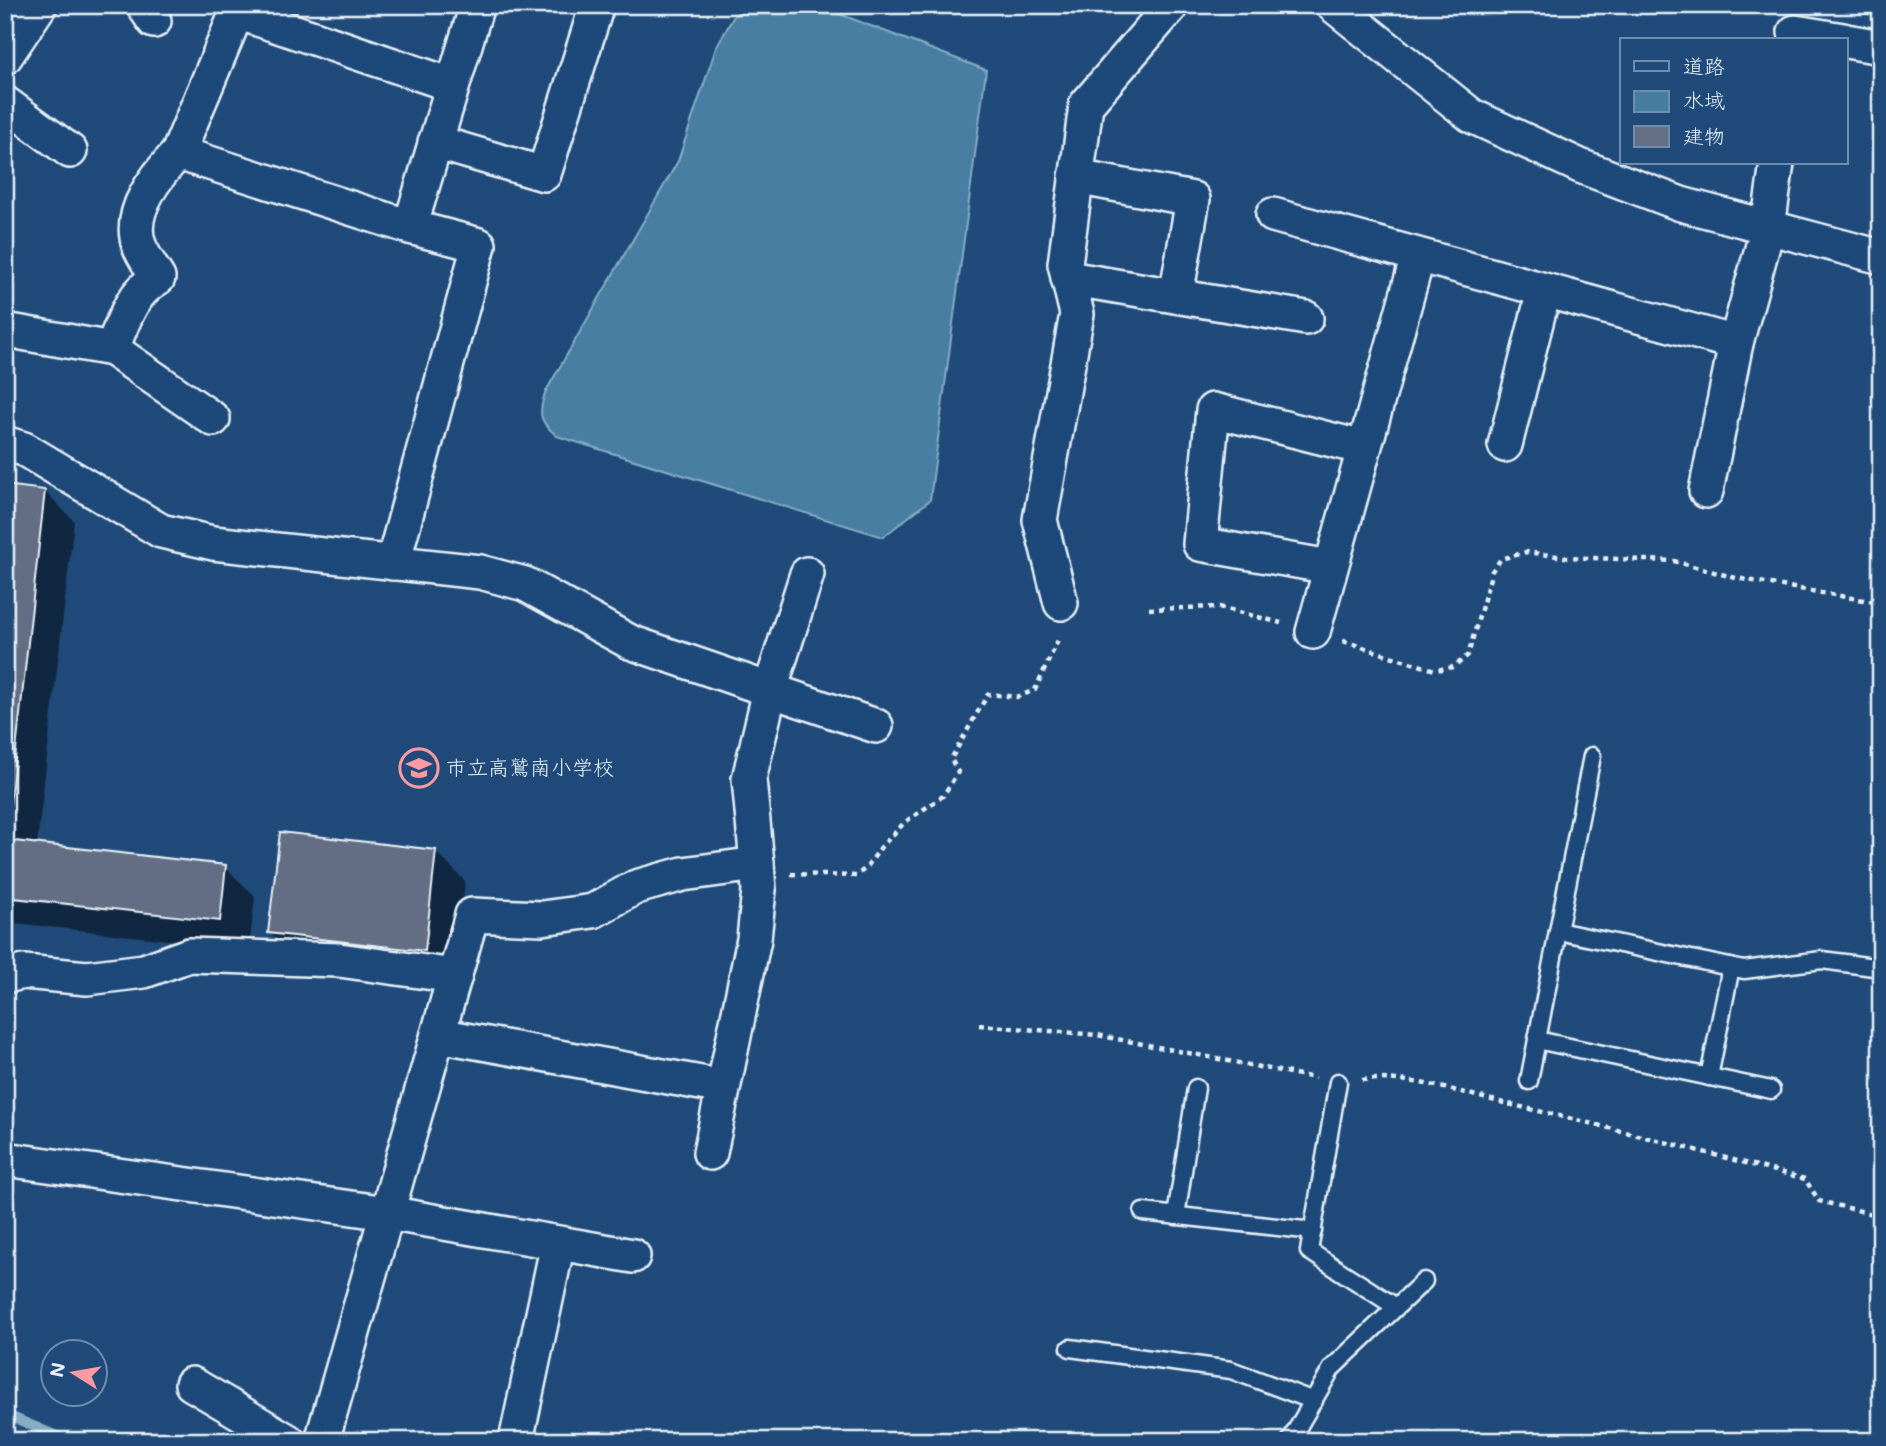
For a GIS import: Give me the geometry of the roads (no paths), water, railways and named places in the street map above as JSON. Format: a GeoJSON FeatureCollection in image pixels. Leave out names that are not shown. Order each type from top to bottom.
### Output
{"type":"FeatureCollection","features":[{"type":"Feature","properties":{"kind":"street"},"geometry":{"type":"LineString","coordinates":[[9,46],[40,5]]}},
{"type":"Feature","properties":{"kind":"street"},"geometry":{"type":"LineString","coordinates":[[410,227],[477,5]]}},
{"type":"Feature","properties":{"kind":"street"},"geometry":{"type":"LineString","coordinates":[[435,142],[544,174],[597,5]]}},
{"type":"Feature","properties":{"kind":"street"},"geometry":{"type":"LineString","coordinates":[[1061,603],[1040,520],[1077,314],[1065,264],[1086,105],[1172,5]]}},
{"type":"Feature","properties":{"kind":"street"},"geometry":{"type":"LineString","coordinates":[[1333,5],[1472,116],[1580,166],[1668,200],[1881,257]]}},
{"type":"Feature","properties":{"kind":"street"},"geometry":{"type":"LineString","coordinates":[[112,349],[129,307],[145,285],[158,278],[138,243],[138,214],[158,173],[178,153],[239,9],[452,85]]}},
{"type":"Feature","properties":{"kind":"street"},"geometry":{"type":"LineString","coordinates":[[1796,26],[1838,38]]}},
{"type":"Feature","properties":{"kind":"street"},"geometry":{"type":"LineString","coordinates":[[1848,41],[1881,47]]}},
{"type":"Feature","properties":{"kind":"street"},"geometry":{"type":"LineString","coordinates":[[5,103],[70,151]]}},
{"type":"Feature","properties":{"kind":"street"},"geometry":{"type":"LineString","coordinates":[[178,153],[410,227],[479,245],[393,563]]}},
{"type":"Feature","properties":{"kind":"street"},"geometry":{"type":"LineString","coordinates":[[1706,491],[1735,344],[1768,227],[1777,164]]}},
{"type":"Feature","properties":{"kind":"street"},"geometry":{"type":"LineString","coordinates":[[1076,177],[1193,200],[1176,296]]}},
{"type":"Feature","properties":{"kind":"street"},"geometry":{"type":"LineString","coordinates":[[1273,215],[1735,344]]}},
{"type":"Feature","properties":{"kind":"street"},"geometry":{"type":"LineString","coordinates":[[1313,632],[1418,256]]}},
{"type":"Feature","properties":{"kind":"street"},"geometry":{"type":"LineString","coordinates":[[1068,278],[1306,318]]}},
{"type":"Feature","properties":{"kind":"street"},"geometry":{"type":"LineString","coordinates":[[1505,445],[1544,290]]}},
{"type":"Feature","properties":{"kind":"street"},"geometry":{"type":"LineString","coordinates":[[5,330],[112,349],[213,419]]}},
{"type":"Feature","properties":{"kind":"street"},"geometry":{"type":"LineString","coordinates":[[1330,567],[1200,544],[1213,410],[1364,448]]}},
{"type":"Feature","properties":{"kind":"street"},"geometry":{"type":"LineString","coordinates":[[5,443],[24,449],[161,531],[213,543],[480,572],[525,584],[630,642],[876,726]]}},
{"type":"Feature","properties":{"kind":"street"},"geometry":{"type":"LineString","coordinates":[[710,1153],[754,939],[759,890],[749,779],[769,690],[807,574]]}},
{"type":"Feature","properties":{"kind":"street"},"geometry":{"type":"LineString","coordinates":[[322,1441],[472,915],[542,918],[593,911],[636,887],[683,874],[757,870]]}},
{"type":"Feature","properties":{"kind":"street"},"geometry":{"type":"LineString","coordinates":[[5,976],[24,972],[88,978],[144,971],[189,955],[338,960],[455,976]]}},
{"type":"Feature","properties":{"kind":"street"},"geometry":{"type":"LineString","coordinates":[[438,1035],[723,1087]]}},
{"type":"Feature","properties":{"kind":"street"},"geometry":{"type":"LineString","coordinates":[[5,1159],[387,1213],[633,1256]]}},
{"type":"Feature","properties":{"kind":"street"},"geometry":{"type":"LineString","coordinates":[[516,1441],[558,1243]]}},
{"type":"Feature","properties":{"kind":"street"},"geometry":{"type":"LineString","coordinates":[[192,1384],[288,1441]]}},
{"type":"Feature","properties":{"kind":"lane"},"geometry":{"type":"LineString","coordinates":[[1529,1081],[1592,755]]}},
{"type":"Feature","properties":{"kind":"lane"},"geometry":{"type":"LineString","coordinates":[[1558,930],[1744,970],[1822,960],[1881,968]]}},
{"type":"Feature","properties":{"kind":"lane"},"geometry":{"type":"LineString","coordinates":[[1709,1077],[1731,967]]}},
{"type":"Feature","properties":{"kind":"lane"},"geometry":{"type":"LineString","coordinates":[[1537,1040],[1771,1090]]}},
{"type":"Feature","properties":{"kind":"lane"},"geometry":{"type":"LineString","coordinates":[[1338,1082],[1309,1251],[1396,1307]]}},
{"type":"Feature","properties":{"kind":"lane"},"geometry":{"type":"LineString","coordinates":[[1177,1216],[1196,1088]]}},
{"type":"Feature","properties":{"kind":"lane"},"geometry":{"type":"LineString","coordinates":[[1143,1212],[1312,1231]]}},
{"type":"Feature","properties":{"kind":"lane"},"geometry":{"type":"LineString","coordinates":[[1290,1441],[1332,1368],[1424,1281]]}},
{"type":"Feature","properties":{"kind":"lane"},"geometry":{"type":"LineString","coordinates":[[1070,1348],[1231,1370],[1314,1401]]}},
{"type":"Feature","properties":{"kind":"water"},"geometry":{"type":"Polygon","coordinates":[[[747,5],[816,5],[986,70],[930,500],[883,537],[557,436],[543,422],[541,407],[545,393],[678,161],[716,48],[734,16],[747,5]]]}},
{"type":"Feature","properties":{"kind":"waterway"},"geometry":{"type":"LineString","coordinates":[[5,1414],[69,1441]]}},
{"type":"Feature","properties":{"kind":"place","name":"市立高鷲南小学校"},"geometry":{"type":"Point","coordinates":[419,768]}}]}
